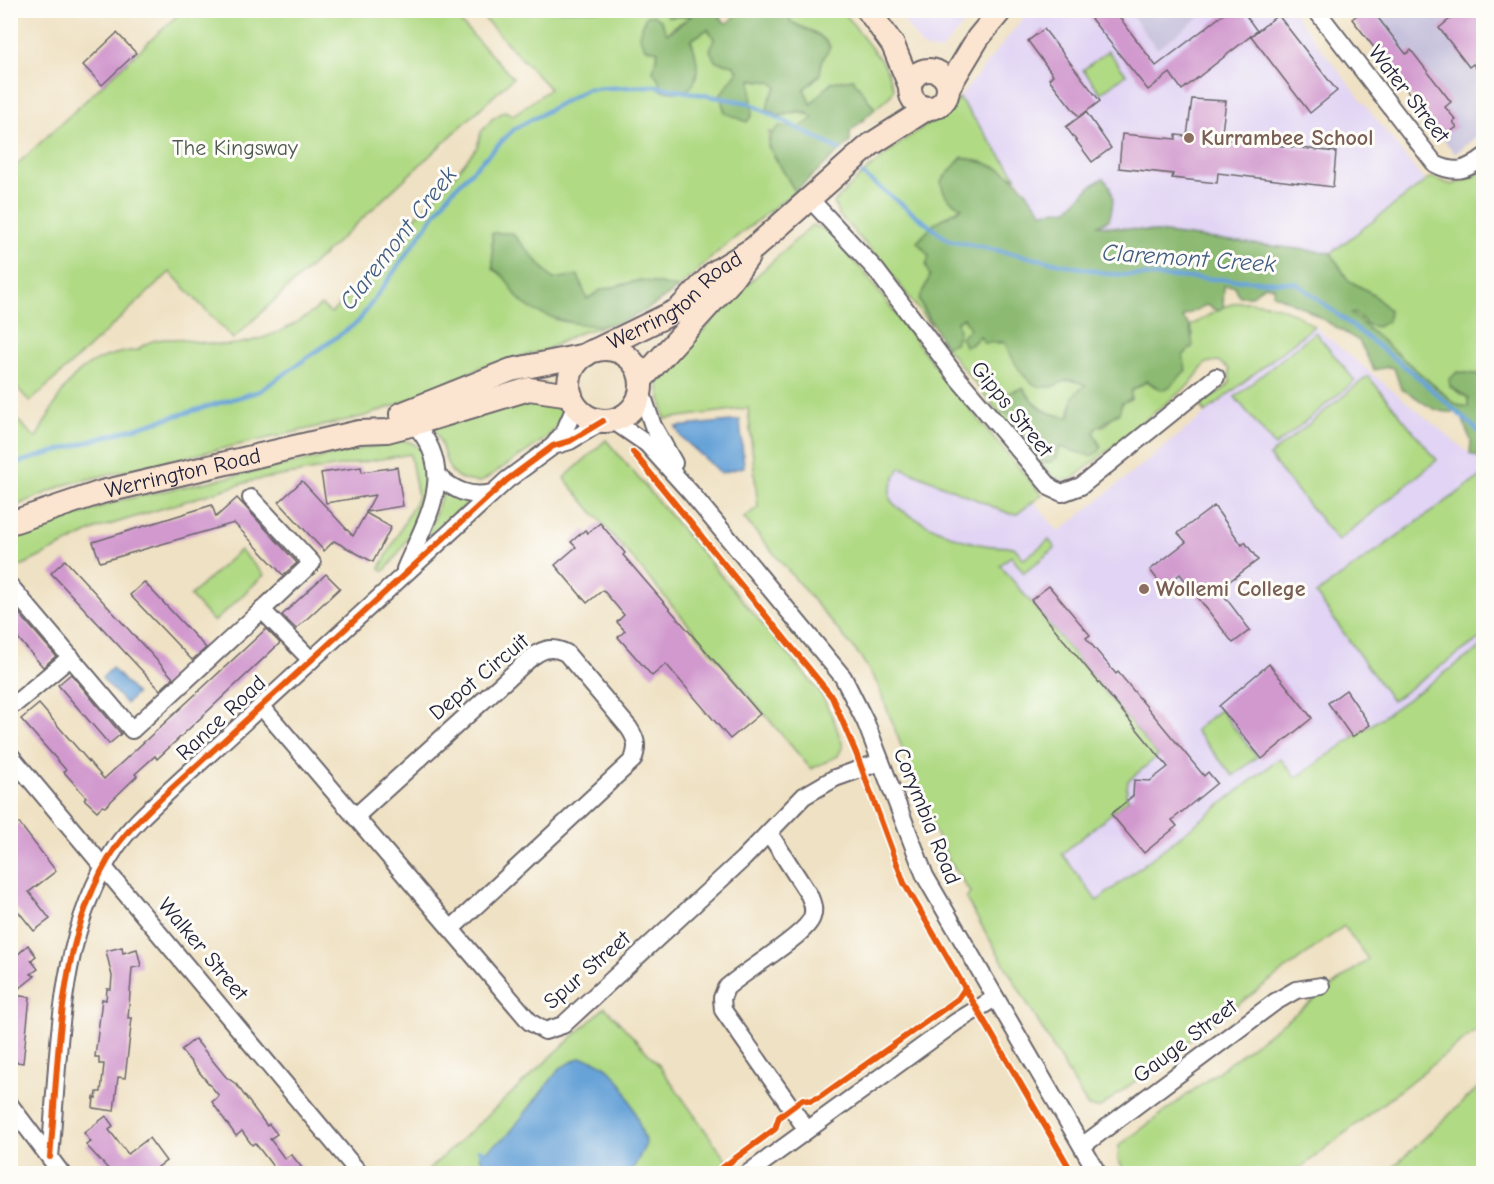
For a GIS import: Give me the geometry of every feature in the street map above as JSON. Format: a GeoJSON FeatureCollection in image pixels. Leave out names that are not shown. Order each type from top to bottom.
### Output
{"type":"FeatureCollection","features":[{"type":"Feature","properties":{"kind":"main road"},"geometry":{"type":"LineString","coordinates":[[868,10],[893,45],[917,103],[928,108],[940,104],[978,38],[1001,10]]}},
{"type":"Feature","properties":{"kind":"main road"},"geometry":{"type":"LineString","coordinates":[[910,89],[915,75],[930,70],[978,38]]}},
{"type":"Feature","properties":{"kind":"main road"},"geometry":{"type":"LineString","coordinates":[[893,45],[943,76],[948,88]]}},
{"type":"Feature","properties":{"kind":"main road","name":"Werrington Road"},"geometry":{"type":"LineString","coordinates":[[870,145],[910,89]]}},
{"type":"Feature","properties":{"kind":"main road","name":"Werrington Road"},"geometry":{"type":"LineString","coordinates":[[359,432],[379,421],[511,370],[591,353],[678,310],[716,272],[754,248],[870,145],[928,108]]}},
{"type":"Feature","properties":{"kind":"main road","name":"Werrington Road"},"geometry":{"type":"LineString","coordinates":[[641,386],[729,283],[754,248]]}},
{"type":"Feature","properties":{"kind":"main road"},"geometry":{"type":"LineString","coordinates":[[620,352],[637,368],[641,386],[629,412],[608,421],[584,414],[573,400],[571,373],[591,353],[620,352]]}},
{"type":"Feature","properties":{"kind":"main road","name":"Werrington Road"},"geometry":{"type":"LineString","coordinates":[[10,522],[102,492],[359,432],[387,431],[529,389],[573,400]]}},
{"type":"Feature","properties":{"kind":"street","name":"Water Street"},"geometry":{"type":"LineString","coordinates":[[1316,10],[1435,164],[1449,171],[1462,171],[1484,157]]}},
{"type":"Feature","properties":{"kind":"street","name":"Gipps Street"},"geometry":{"type":"LineString","coordinates":[[809,198],[876,270],[956,376],[1051,488],[1062,493],[1081,486],[1216,377]]}},
{"type":"Feature","properties":{"kind":"street","name":"Corymbia Road"},"geometry":{"type":"LineString","coordinates":[[641,386],[661,443],[692,493]]}},
{"type":"Feature","properties":{"kind":"street","name":"Rance Road"},"geometry":{"type":"LineString","coordinates":[[50,1157],[70,965],[88,907],[105,866],[137,823],[261,706],[492,493],[553,446],[564,432],[573,400]]}},
{"type":"Feature","properties":{"kind":"street","name":"Corymbia Road"},"geometry":{"type":"LineString","coordinates":[[608,421],[648,444],[692,493],[843,677],[856,699],[924,876],[1098,1173]]}},
{"type":"Feature","properties":{"kind":"street","name":"Rance Road"},"geometry":{"type":"LineString","coordinates":[[553,446],[570,441],[608,421]]}},
{"type":"Feature","properties":{"kind":"street","name":"Rance Road"},"geometry":{"type":"LineString","coordinates":[[403,576],[429,515],[437,476],[430,444],[414,424]]}},
{"type":"Feature","properties":{"kind":"street"},"geometry":{"type":"LineString","coordinates":[[437,476],[464,494],[477,496],[492,493]]}},
{"type":"Feature","properties":{"kind":"street"},"geometry":{"type":"LineString","coordinates":[[10,587],[132,730],[312,563],[251,498]]}},
{"type":"Feature","properties":{"kind":"street"},"geometry":{"type":"LineString","coordinates":[[262,610],[311,660]]}},
{"type":"Feature","properties":{"kind":"street","name":"Depot Circuit"},"geometry":{"type":"LineString","coordinates":[[356,816],[527,661],[547,648],[558,649],[566,653],[636,738],[637,750],[633,760],[451,928]]}},
{"type":"Feature","properties":{"kind":"street"},"geometry":{"type":"LineString","coordinates":[[16,703],[71,657]]}},
{"type":"Feature","properties":{"kind":"street","name":"Spur Street"},"geometry":{"type":"LineString","coordinates":[[261,706],[530,1022],[539,1029],[554,1029],[563,1025],[770,833],[804,796],[819,786],[880,762]]}},
{"type":"Feature","properties":{"kind":"street","name":"Walker Street"},"geometry":{"type":"LineString","coordinates":[[10,755],[360,1173]]}},
{"type":"Feature","properties":{"kind":"street"},"geometry":{"type":"LineString","coordinates":[[770,833],[809,895],[813,906],[813,916],[801,932],[726,988],[722,998],[723,1010],[807,1130]]}},
{"type":"Feature","properties":{"kind":"street","name":"Gauge Street"},"geometry":{"type":"LineString","coordinates":[[1082,1146],[1275,1002],[1296,990],[1321,986]]}},
{"type":"Feature","properties":{"kind":"street"},"geometry":{"type":"LineString","coordinates":[[747,1173],[956,1023],[995,998]]}},
{"type":"Feature","properties":{"kind":"street"},"geometry":{"type":"LineString","coordinates":[[10,1105],[62,1173]]}},
{"type":"Feature","properties":{"kind":"shaded area"},"geometry":{"type":"Polygon","coordinates":[[[897,11],[975,11],[941,51],[923,48],[897,11]]]}},
{"type":"Feature","properties":{"kind":"shaded area","name":"Kurrambee School"},"geometry":{"type":"Polygon","coordinates":[[[1029,11],[1128,11],[1157,49],[1208,11],[1292,11],[1425,182],[1331,253],[1047,219],[959,98],[1029,11]]]}},
{"type":"Feature","properties":{"kind":"shaded area"},"geometry":{"type":"Polygon","coordinates":[[[1128,11],[1208,11],[1157,49],[1128,11]]]}},
{"type":"Feature","properties":{"kind":"shaded area"},"geometry":{"type":"Polygon","coordinates":[[[1363,11],[1483,11],[1483,131],[1455,154],[1352,20],[1363,11]]]}},
{"type":"Feature","properties":{"kind":"shaded area","name":"Wollemi College"},"geometry":{"type":"Polygon","coordinates":[[[1314,326],[1470,454],[1483,459],[1483,646],[1296,779],[1280,758],[1025,957],[948,859],[933,828],[877,683],[860,656],[744,518],[758,507],[748,408],[940,389],[1059,532],[1314,326]]]}},
{"type":"Feature","properties":{"kind":"green space"},"geometry":{"type":"Polygon","coordinates":[[[665,10],[668,17],[692,16],[672,28],[658,51],[697,65],[691,40],[708,29],[738,71],[734,78],[771,82],[777,87],[769,100],[781,116],[801,113],[818,118],[850,142],[822,157],[769,132],[768,146],[795,191],[721,249],[678,288],[641,280],[601,290],[587,299],[553,279],[512,233],[492,234],[493,269],[509,279],[539,308],[561,321],[607,325],[576,334],[546,350],[484,366],[415,398],[365,416],[67,484],[11,508],[10,413],[36,438],[64,390],[85,367],[99,360],[138,350],[157,340],[181,340],[217,345],[253,341],[290,327],[321,305],[331,313],[382,266],[406,227],[449,182],[477,147],[481,132],[492,119],[505,111],[513,115],[550,89],[477,11],[665,10]]]}},
{"type":"Feature","properties":{"kind":"green space","name":"The Kingsway"},"geometry":{"type":"Polygon","coordinates":[[[182,11],[450,11],[513,78],[233,339],[170,272],[30,402],[11,381],[11,170],[182,11]]]}},
{"type":"Feature","properties":{"kind":"green space"},"geometry":{"type":"Polygon","coordinates":[[[665,11],[720,11],[718,13],[724,22],[728,23],[738,11],[790,11],[790,21],[816,34],[830,47],[821,63],[820,75],[804,89],[811,104],[832,82],[853,79],[875,109],[850,132],[850,142],[795,191],[768,146],[771,135],[779,126],[799,128],[813,118],[801,111],[781,116],[767,110],[769,100],[777,87],[771,82],[751,79],[752,115],[747,122],[725,113],[720,95],[738,71],[733,65],[715,61],[710,50],[714,39],[708,29],[691,40],[695,51],[697,71],[691,87],[684,91],[674,92],[661,90],[659,80],[653,71],[658,51],[645,48],[639,35],[646,16],[653,15],[661,21],[667,34],[691,16],[668,17],[665,11]]]}},
{"type":"Feature","properties":{"kind":"green space"},"geometry":{"type":"Polygon","coordinates":[[[790,11],[843,11],[885,66],[894,89],[891,95],[875,109],[853,79],[832,82],[811,105],[804,89],[820,75],[821,63],[830,46],[816,34],[790,21],[790,11]]]}},
{"type":"Feature","properties":{"kind":"green space"},"geometry":{"type":"Polygon","coordinates":[[[1108,51],[1126,74],[1101,93],[1083,70],[1108,51]]]}},
{"type":"Feature","properties":{"kind":"green space"},"geometry":{"type":"Polygon","coordinates":[[[959,98],[1017,178],[981,161],[962,207],[935,223],[929,256],[930,276],[919,300],[931,326],[882,262],[839,215],[834,203],[880,159],[911,135],[943,115],[959,98]]]}},
{"type":"Feature","properties":{"kind":"green space"},"geometry":{"type":"Polygon","coordinates":[[[962,157],[991,165],[1010,175],[1042,212],[1068,209],[1091,186],[1103,178],[1112,192],[1113,203],[1109,220],[1098,225],[1331,253],[1348,280],[1373,294],[1389,310],[1388,321],[1377,327],[1368,325],[1355,313],[1351,314],[1457,405],[1468,407],[1468,398],[1450,386],[1449,380],[1457,372],[1483,375],[1483,459],[1470,454],[1471,441],[1460,412],[1434,409],[1401,389],[1394,368],[1374,370],[1359,341],[1304,308],[1273,294],[1274,287],[1264,285],[1252,296],[1239,296],[1234,286],[1224,286],[1223,307],[1218,311],[1206,305],[1182,317],[1190,326],[1193,346],[1183,356],[1186,370],[1171,386],[1162,390],[1147,381],[1131,391],[1131,399],[1122,403],[1119,413],[1097,427],[1094,433],[1101,447],[1099,452],[1091,456],[1060,447],[1057,457],[1050,462],[1040,462],[1009,425],[1015,418],[1004,412],[1000,405],[1010,392],[1023,388],[1042,409],[1055,415],[1070,417],[1073,396],[1085,385],[1072,380],[1049,387],[1034,384],[1016,365],[1004,342],[984,343],[980,336],[971,345],[965,346],[961,337],[970,329],[964,318],[957,321],[959,332],[955,343],[945,346],[919,300],[930,276],[926,266],[929,256],[917,242],[935,223],[962,208],[947,198],[941,181],[962,157]]]}},
{"type":"Feature","properties":{"kind":"green space"},"geometry":{"type":"Polygon","coordinates":[[[1483,170],[1483,375],[1457,372],[1450,387],[1468,398],[1468,407],[1457,405],[1350,314],[1355,313],[1368,325],[1373,294],[1348,280],[1331,253],[1431,177],[1452,185],[1475,176],[1483,170]]]}},
{"type":"Feature","properties":{"kind":"green space"},"geometry":{"type":"Polygon","coordinates":[[[812,225],[824,229],[865,273],[947,382],[1042,495],[1017,514],[1010,514],[900,467],[891,486],[890,498],[901,510],[937,529],[978,544],[1014,547],[1024,559],[1049,540],[1055,548],[1024,573],[1011,556],[1000,565],[1158,756],[1128,781],[1126,795],[1129,799],[1062,854],[1097,901],[1280,758],[1296,778],[1483,646],[1483,1025],[1294,1173],[1126,1173],[1118,1159],[1119,1146],[1368,959],[1344,926],[1099,1108],[1088,1107],[966,899],[970,892],[948,859],[933,828],[877,683],[860,656],[744,518],[758,507],[748,408],[665,419],[658,384],[665,370],[750,282],[812,225]]]}},
{"type":"Feature","properties":{"kind":"green space"},"geometry":{"type":"Polygon","coordinates":[[[492,233],[512,233],[553,279],[578,275],[587,299],[601,290],[641,280],[678,288],[645,311],[617,323],[587,325],[551,317],[523,303],[507,280],[493,269],[492,233]]]}},
{"type":"Feature","properties":{"kind":"green space"},"geometry":{"type":"Polygon","coordinates":[[[1239,302],[1279,307],[1314,326],[1205,413],[1199,403],[1224,389],[1230,382],[1229,369],[1218,361],[1206,363],[1189,385],[1072,479],[1057,479],[1040,462],[1050,462],[1060,447],[1079,453],[1101,447],[1094,433],[1097,427],[1106,425],[1131,391],[1147,381],[1155,387],[1183,356],[1193,335],[1190,326],[1223,307],[1239,302]]]}},
{"type":"Feature","properties":{"kind":"green space"},"geometry":{"type":"Polygon","coordinates":[[[964,318],[969,323],[971,345],[980,335],[996,344],[1004,342],[1022,373],[1051,387],[1068,381],[1086,385],[1070,406],[1070,417],[1055,415],[1043,409],[1023,388],[1004,412],[1015,418],[1009,425],[945,346],[955,343],[957,321],[964,318]]]}},
{"type":"Feature","properties":{"kind":"green space"},"geometry":{"type":"Polygon","coordinates":[[[1315,332],[1355,381],[1275,446],[1235,397],[1315,332]]]}},
{"type":"Feature","properties":{"kind":"green space"},"geometry":{"type":"Polygon","coordinates":[[[1368,376],[1437,460],[1338,541],[1269,456],[1368,376]]]}},
{"type":"Feature","properties":{"kind":"green space"},"geometry":{"type":"Polygon","coordinates":[[[534,400],[556,404],[563,412],[557,426],[547,438],[481,482],[467,481],[457,477],[451,471],[433,427],[508,403],[534,400]]]}},
{"type":"Feature","properties":{"kind":"green space"},"geometry":{"type":"Polygon","coordinates":[[[402,440],[420,448],[428,462],[429,480],[425,501],[416,522],[406,542],[384,571],[380,568],[418,497],[410,454],[251,481],[96,529],[11,571],[11,538],[118,501],[402,440]]]}},
{"type":"Feature","properties":{"kind":"green space"},"geometry":{"type":"Polygon","coordinates":[[[606,440],[820,692],[843,746],[838,756],[811,769],[564,478],[606,440]]]}},
{"type":"Feature","properties":{"kind":"green space"},"geometry":{"type":"Polygon","coordinates":[[[1483,475],[1483,636],[1392,701],[1316,594],[1483,475]]]}},
{"type":"Feature","properties":{"kind":"green space"},"geometry":{"type":"Polygon","coordinates":[[[444,489],[471,500],[431,536],[429,531],[444,489]]]}},
{"type":"Feature","properties":{"kind":"green space"},"geometry":{"type":"Polygon","coordinates":[[[240,550],[264,575],[214,622],[190,596],[240,550]]]}},
{"type":"Feature","properties":{"kind":"green space"},"geometry":{"type":"Polygon","coordinates":[[[1220,710],[1257,757],[1233,776],[1195,730],[1220,710]]]}},
{"type":"Feature","properties":{"kind":"green space"},"geometry":{"type":"Polygon","coordinates":[[[605,1007],[658,1064],[727,1161],[711,1174],[424,1174],[605,1007]]]}},
{"type":"Feature","properties":{"kind":"green space"},"geometry":{"type":"Polygon","coordinates":[[[1483,1083],[1483,1173],[1387,1173],[1483,1083]]]}},
{"type":"Feature","properties":{"kind":"water"},"geometry":{"type":"Polygon","coordinates":[[[740,420],[744,467],[721,473],[681,437],[676,427],[740,420]]]}},
{"type":"Feature","properties":{"kind":"water"},"geometry":{"type":"Polygon","coordinates":[[[112,668],[136,694],[126,704],[102,678],[112,668]]]}},
{"type":"Feature","properties":{"kind":"water"},"geometry":{"type":"Polygon","coordinates":[[[579,1058],[593,1060],[606,1067],[616,1076],[631,1102],[646,1144],[631,1173],[490,1173],[479,1156],[508,1135],[560,1068],[579,1058]]]}},
{"type":"Feature","properties":{"kind":"building"},"geometry":{"type":"Polygon","coordinates":[[[1084,10],[1114,10],[1156,66],[1229,10],[1242,10],[1257,31],[1182,90],[1170,73],[1148,90],[1084,10]]]}},
{"type":"Feature","properties":{"kind":"building"},"geometry":{"type":"Polygon","coordinates":[[[1363,10],[1372,10],[1406,54],[1411,50],[1451,102],[1445,107],[1456,120],[1453,122],[1457,127],[1443,137],[1352,19],[1363,10]]]}},
{"type":"Feature","properties":{"kind":"building"},"geometry":{"type":"Polygon","coordinates":[[[1461,10],[1484,10],[1484,78],[1473,64],[1469,67],[1439,28],[1461,10]]]}},
{"type":"Feature","properties":{"kind":"building"},"geometry":{"type":"Polygon","coordinates":[[[1278,15],[1337,91],[1310,113],[1251,36],[1278,15]]]}},
{"type":"Feature","properties":{"kind":"building"},"geometry":{"type":"Polygon","coordinates":[[[1044,29],[1100,101],[1079,117],[1049,79],[1053,75],[1028,41],[1044,29]]]}},
{"type":"Feature","properties":{"kind":"building"},"geometry":{"type":"Polygon","coordinates":[[[117,33],[136,53],[102,85],[83,65],[117,33]]]}},
{"type":"Feature","properties":{"kind":"building"},"geometry":{"type":"Polygon","coordinates":[[[1192,99],[1226,101],[1221,139],[1336,152],[1333,187],[1218,173],[1217,183],[1172,178],[1173,174],[1119,168],[1122,134],[1176,139],[1176,135],[1187,136],[1192,99]]]}},
{"type":"Feature","properties":{"kind":"building"},"geometry":{"type":"Polygon","coordinates":[[[1086,112],[1111,148],[1092,162],[1066,127],[1086,112]]]}},
{"type":"Feature","properties":{"kind":"building"},"geometry":{"type":"Polygon","coordinates":[[[361,467],[362,472],[397,467],[403,506],[366,512],[375,495],[326,503],[321,473],[361,467]]]}},
{"type":"Feature","properties":{"kind":"building"},"geometry":{"type":"Polygon","coordinates":[[[302,481],[353,536],[366,513],[391,527],[373,562],[334,541],[324,551],[279,502],[302,481]]]}},
{"type":"Feature","properties":{"kind":"building"},"geometry":{"type":"Polygon","coordinates":[[[237,498],[297,563],[283,575],[234,523],[100,562],[93,542],[212,505],[216,517],[237,498]]]}},
{"type":"Feature","properties":{"kind":"building"},"geometry":{"type":"Polygon","coordinates":[[[1214,506],[1242,545],[1245,542],[1258,560],[1219,589],[1250,630],[1233,643],[1180,574],[1163,587],[1150,570],[1186,542],[1178,533],[1214,506]]]}},
{"type":"Feature","properties":{"kind":"building"},"geometry":{"type":"Polygon","coordinates":[[[600,523],[625,553],[623,555],[760,714],[730,739],[666,664],[652,676],[618,637],[625,631],[617,622],[624,615],[603,590],[587,603],[555,565],[576,547],[571,542],[585,530],[588,533],[600,523]]]}},
{"type":"Feature","properties":{"kind":"building"},"geometry":{"type":"Polygon","coordinates":[[[65,560],[173,678],[160,690],[51,573],[65,560]]]}},
{"type":"Feature","properties":{"kind":"building"},"geometry":{"type":"Polygon","coordinates":[[[326,574],[340,588],[296,629],[282,615],[326,574]]]}},
{"type":"Feature","properties":{"kind":"building"},"geometry":{"type":"Polygon","coordinates":[[[144,582],[206,648],[192,660],[130,595],[144,582]]]}},
{"type":"Feature","properties":{"kind":"building"},"geometry":{"type":"Polygon","coordinates":[[[1049,586],[1090,635],[1086,638],[1116,674],[1118,672],[1204,776],[1208,772],[1217,783],[1172,820],[1177,826],[1144,853],[1111,814],[1133,796],[1134,780],[1150,781],[1168,767],[1031,600],[1049,586]]]}},
{"type":"Feature","properties":{"kind":"building"},"geometry":{"type":"Polygon","coordinates":[[[10,603],[56,656],[43,667],[10,629],[10,603]]]}},
{"type":"Feature","properties":{"kind":"building"},"geometry":{"type":"Polygon","coordinates":[[[266,629],[280,643],[157,759],[155,756],[135,774],[137,776],[105,807],[102,806],[97,811],[84,799],[86,797],[64,772],[66,770],[21,719],[39,704],[104,779],[266,629]]]}},
{"type":"Feature","properties":{"kind":"building"},"geometry":{"type":"Polygon","coordinates":[[[1269,664],[1312,718],[1262,759],[1219,706],[1269,664]]]}},
{"type":"Feature","properties":{"kind":"building"},"geometry":{"type":"Polygon","coordinates":[[[71,674],[121,734],[109,744],[58,685],[71,674]]]}},
{"type":"Feature","properties":{"kind":"building"},"geometry":{"type":"Polygon","coordinates":[[[1346,690],[1370,725],[1352,737],[1328,703],[1346,690]]]}},
{"type":"Feature","properties":{"kind":"building"},"geometry":{"type":"Polygon","coordinates":[[[19,823],[56,871],[29,892],[50,919],[34,931],[10,901],[10,829],[19,823]]]}},
{"type":"Feature","properties":{"kind":"building"},"geometry":{"type":"Polygon","coordinates":[[[28,945],[36,956],[31,960],[38,969],[31,974],[35,976],[20,988],[10,977],[10,962],[28,945]]]}},
{"type":"Feature","properties":{"kind":"building"},"geometry":{"type":"Polygon","coordinates":[[[122,947],[123,953],[137,949],[141,966],[132,968],[128,1018],[132,1018],[125,1078],[118,1077],[114,1111],[93,1108],[94,1097],[96,1098],[97,1092],[101,1092],[104,1064],[99,1064],[99,1057],[95,1057],[102,999],[106,1000],[107,989],[111,989],[112,976],[106,951],[122,947]]]}},
{"type":"Feature","properties":{"kind":"building"},"geometry":{"type":"Polygon","coordinates":[[[10,995],[30,997],[23,1063],[10,1061],[10,995]]]}},
{"type":"Feature","properties":{"kind":"building"},"geometry":{"type":"Polygon","coordinates":[[[195,1039],[226,1077],[236,1084],[267,1126],[269,1124],[277,1134],[270,1139],[285,1159],[291,1154],[306,1173],[278,1173],[255,1143],[252,1145],[242,1131],[236,1136],[212,1102],[219,1096],[181,1050],[195,1039]]]}},
{"type":"Feature","properties":{"kind":"building"},"geometry":{"type":"Polygon","coordinates":[[[106,1116],[113,1126],[109,1130],[128,1154],[149,1138],[166,1161],[150,1173],[112,1173],[86,1145],[91,1142],[84,1133],[106,1116]]]}},
{"type":"Feature","properties":{"kind":"waterway","name":"Claremont Creek"},"geometry":{"type":"LineString","coordinates":[[10,465],[260,391],[358,322],[450,193],[514,129],[587,89],[654,86],[749,103],[840,150]]}},
{"type":"Feature","properties":{"kind":"waterway","name":"Claremont Creek"},"geometry":{"type":"LineString","coordinates":[[862,174],[948,240],[1109,274],[1297,283],[1413,373],[1484,436]]}},
{"type":"Feature","properties":{"kind":"waterway"},"geometry":{"type":"LineString","coordinates":[[479,1150],[488,1155]]}},
{"type":"Feature","properties":{"kind":"cycle path"},"geometry":{"type":"LineString","coordinates":[[50,1157],[59,1038],[71,957],[96,882],[116,847],[169,791],[507,480],[553,446],[570,441],[603,421]]}},
{"type":"Feature","properties":{"kind":"cycle path"},"geometry":{"type":"LineString","coordinates":[[633,452],[832,697],[856,753],[904,883],[1073,1174]]}},
{"type":"Feature","properties":{"kind":"cycle path"},"geometry":{"type":"LineString","coordinates":[[714,1174],[775,1129],[779,1117],[803,1099],[810,1101],[820,1097],[958,999],[964,990]]}},
{"type":"Feature","properties":{"kind":"place","name":"Kurrambee School"},"geometry":{"type":"Point","coordinates":[1189,138]}},
{"type":"Feature","properties":{"kind":"place","name":"Wollemi College"},"geometry":{"type":"Point","coordinates":[1144,589]}}]}
